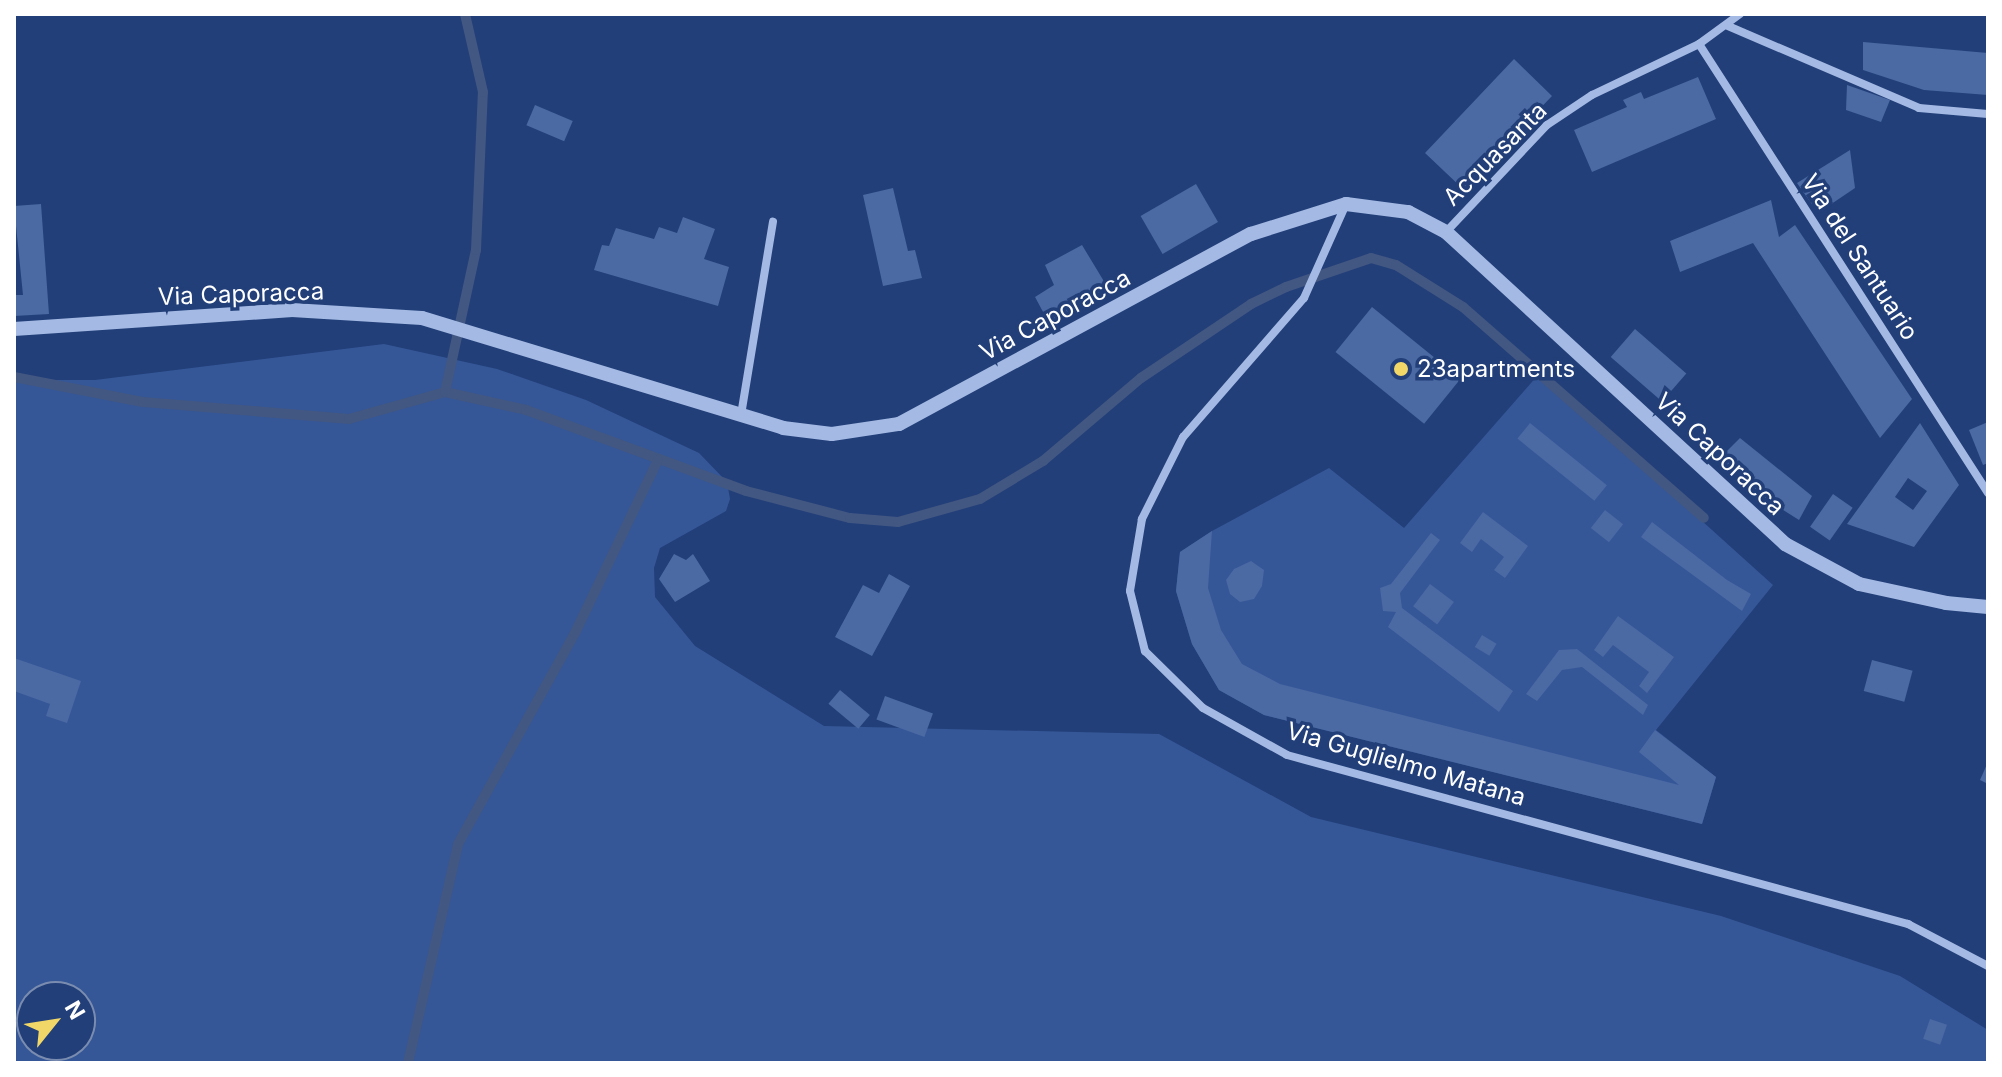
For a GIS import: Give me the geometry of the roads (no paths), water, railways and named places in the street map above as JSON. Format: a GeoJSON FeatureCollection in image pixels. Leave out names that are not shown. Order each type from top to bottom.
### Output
{"type":"FeatureCollection","features":[{"type":"Feature","properties":{"kind":"street","name":"Acquasanta"},"geometry":{"type":"LineString","coordinates":[[1446,232],[1507,163],[1547,125],[1592,95],[1699,44],[1728,26],[1740,14]]}},
{"type":"Feature","properties":{"kind":"street"},"geometry":{"type":"LineString","coordinates":[[1728,26],[1919,108],[1988,114]]}},
{"type":"Feature","properties":{"kind":"street","name":"Via del Santuario"},"geometry":{"type":"LineString","coordinates":[[1699,44],[1988,493]]}},
{"type":"Feature","properties":{"kind":"street","name":"Via Caporacca"},"geometry":{"type":"LineString","coordinates":[[14,329],[292,310],[422,318],[783,428],[832,434],[899,424],[1251,234],[1346,204],[1408,212],[1446,232],[1785,544],[1859,584],[1946,603],[1988,607]]}},
{"type":"Feature","properties":{"kind":"street","name":"Via Guglielmo Matana"},"geometry":{"type":"LineString","coordinates":[[1346,204],[1304,298],[1183,437],[1142,519],[1130,591],[1145,651],[1203,708],[1287,755],[1908,924],[1988,966]]}},
{"type":"Feature","properties":{"kind":"street"},"geometry":{"type":"LineString","coordinates":[[741,415],[773,222]]}},
{"type":"Feature","properties":{"kind":"waterway"},"geometry":{"type":"LineString","coordinates":[[445,392],[476,250],[483,92],[465,14]]}},
{"type":"Feature","properties":{"kind":"waterway"},"geometry":{"type":"LineString","coordinates":[[14,377],[143,402],[349,419],[445,392],[526,410],[746,491],[850,518],[898,522],[980,499],[1043,461],[1141,378],[1251,304],[1286,287],[1371,258],[1396,265],[1463,307],[1704,518]]}},
{"type":"Feature","properties":{"kind":"waterway"},"geometry":{"type":"LineString","coordinates":[[408,1063],[458,844],[575,633],[658,460]]}},
{"type":"Feature","properties":{"kind":"place","name":"23apartments"},"geometry":{"type":"Point","coordinates":[1401,369]}}]}
